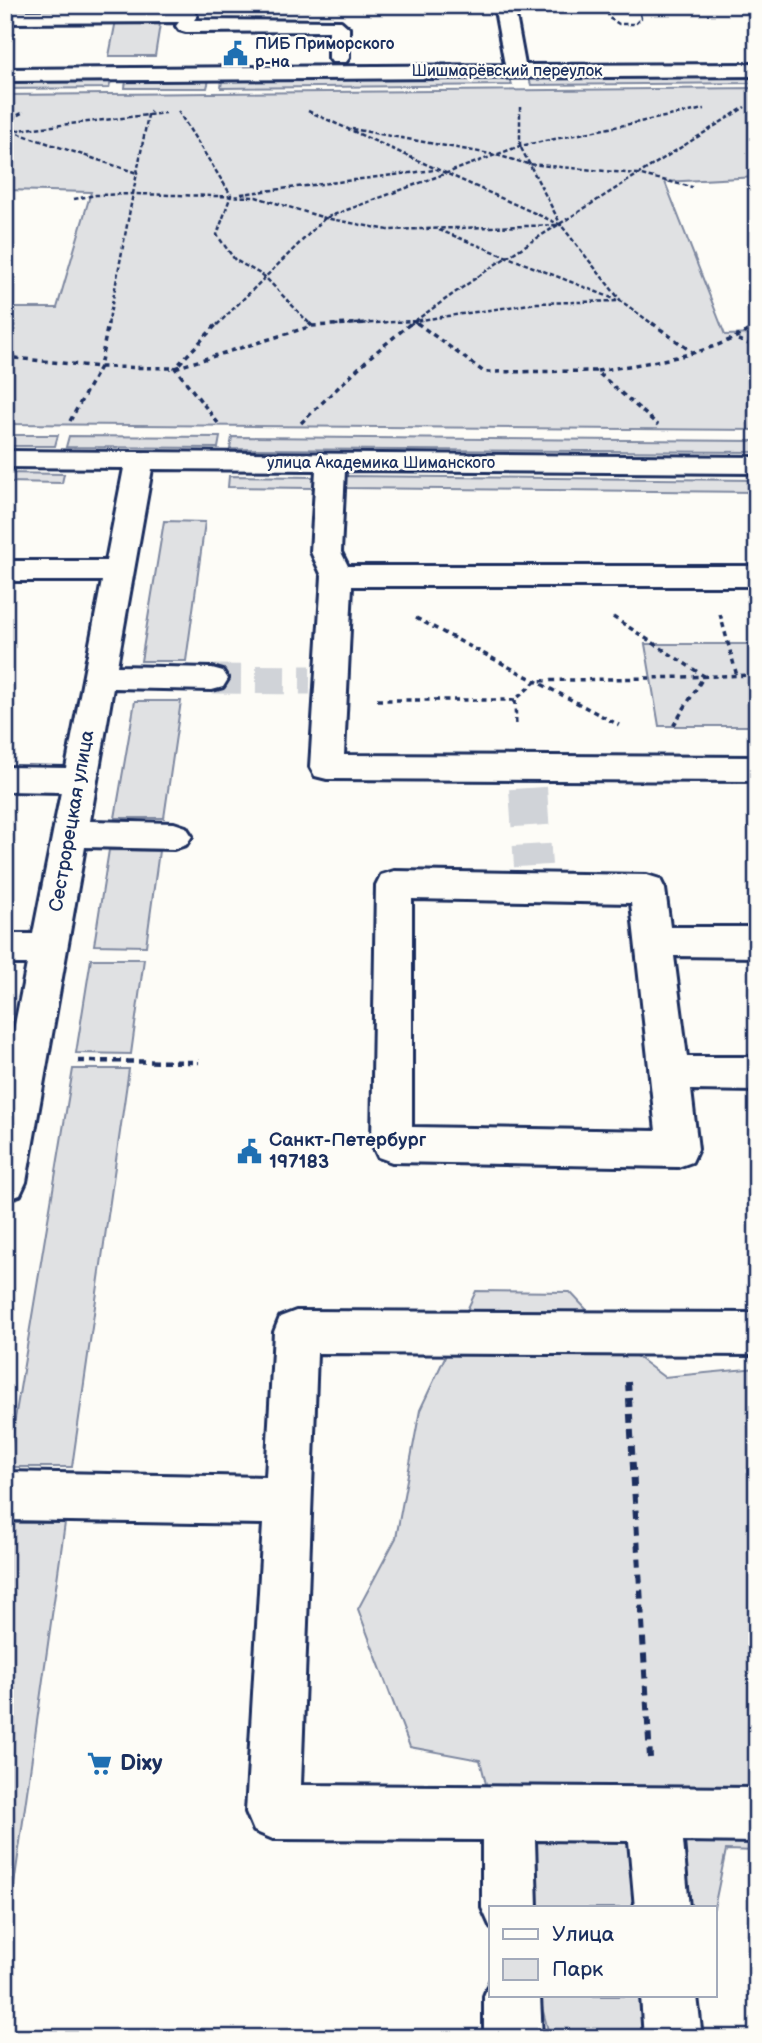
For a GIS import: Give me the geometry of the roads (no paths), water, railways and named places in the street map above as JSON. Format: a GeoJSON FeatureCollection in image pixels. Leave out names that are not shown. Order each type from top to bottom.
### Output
{"type":"FeatureCollection","features":[{"type":"Feature","properties":{"kind":"street"},"geometry":{"type":"LineString","coordinates":[[504,5],[516,71]]}},
{"type":"Feature","properties":{"kind":"street"},"geometry":{"type":"LineString","coordinates":[[5,17],[121,11],[334,25],[339,27],[339,58]]}},
{"type":"Feature","properties":{"kind":"street"},"geometry":{"type":"LineString","coordinates":[[166,91],[182,60],[188,16]]}},
{"type":"Feature","properties":{"kind":"street","name":"Шишмарёвский переулок"},"geometry":{"type":"LineString","coordinates":[[5,75],[182,60],[516,71],[757,70]]}},
{"type":"Feature","properties":{"kind":"street","name":"улица Академика Шиманского"},"geometry":{"type":"LineString","coordinates":[[5,458],[757,465]]}},
{"type":"Feature","properties":{"kind":"street","name":"Сестрорецкая улица"},"geometry":{"type":"LineString","coordinates":[[5,1182],[17,1060],[49,949],[140,460]]}},
{"type":"Feature","properties":{"kind":"street"},"geometry":{"type":"LineString","coordinates":[[331,462],[326,552],[337,576],[324,687],[327,767],[527,778],[695,769],[757,769]]}},
{"type":"Feature","properties":{"kind":"street"},"geometry":{"type":"LineString","coordinates":[[5,571],[119,571]]}},
{"type":"Feature","properties":{"kind":"street"},"geometry":{"type":"LineString","coordinates":[[337,576],[757,576]]}},
{"type":"Feature","properties":{"kind":"street"},"geometry":{"type":"LineString","coordinates":[[99,677],[212,679]]}},
{"type":"Feature","properties":{"kind":"street"},"geometry":{"type":"LineString","coordinates":[[5,779],[80,780]]}},
{"type":"Feature","properties":{"kind":"street"},"geometry":{"type":"LineString","coordinates":[[70,834],[174,836]]}},
{"type":"Feature","properties":{"kind":"street"},"geometry":{"type":"LineString","coordinates":[[533,877],[648,889],[654,942],[678,1149],[392,1144],[394,885],[533,877]]}},
{"type":"Feature","properties":{"kind":"street"},"geometry":{"type":"LineString","coordinates":[[654,942],[757,942]]}},
{"type":"Feature","properties":{"kind":"street"},"geometry":{"type":"LineString","coordinates":[[5,949],[49,949]]}},
{"type":"Feature","properties":{"kind":"street"},"geometry":{"type":"LineString","coordinates":[[669,1073],[757,1074]]}},
{"type":"Feature","properties":{"kind":"street"},"geometry":{"type":"LineString","coordinates":[[757,1334],[296,1332],[273,1812],[757,1815]]}},
{"type":"Feature","properties":{"kind":"street"},"geometry":{"type":"LineString","coordinates":[[5,1496],[288,1501]]}},
{"type":"Feature","properties":{"kind":"street"},"geometry":{"type":"LineString","coordinates":[[508,1814],[510,1906]]}},
{"type":"Feature","properties":{"kind":"street"},"geometry":{"type":"LineString","coordinates":[[654,1814],[662,1906]]}},
{"type":"Feature","properties":{"kind":"street"},"geometry":{"type":"LineString","coordinates":[[512,1997],[513,2038]]}},
{"type":"Feature","properties":{"kind":"street"},"geometry":{"type":"LineString","coordinates":[[669,1997],[673,2038]]}},
{"type":"Feature","properties":{"kind":"tunnel"},"geometry":{"type":"LineString","coordinates":[[212,679],[310,680]]}},
{"type":"Feature","properties":{"kind":"tunnel"},"geometry":{"type":"LineString","coordinates":[[528,788],[533,866]]}},
{"type":"Feature","properties":{"kind":"place","name":"ПИБ Приморского р-на"},"geometry":{"type":"Point","coordinates":[235,53]}},
{"type":"Feature","properties":{"kind":"place","name":"Санкт-Петербург 197183"},"geometry":{"type":"Point","coordinates":[249,1151]}},
{"type":"Feature","properties":{"kind":"place","name":"Dixy"},"geometry":{"type":"Point","coordinates":[100,1763]}}]}
